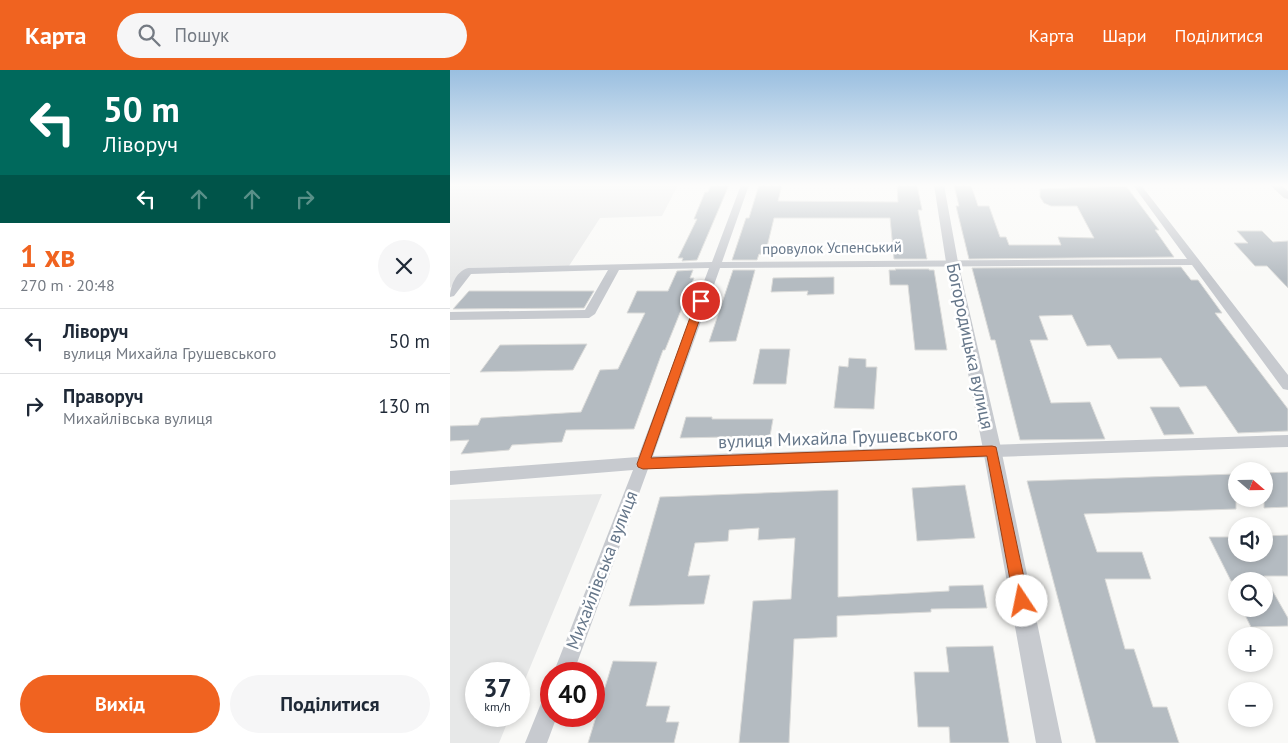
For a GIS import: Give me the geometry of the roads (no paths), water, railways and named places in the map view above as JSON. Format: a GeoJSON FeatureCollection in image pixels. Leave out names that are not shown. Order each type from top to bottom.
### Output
{"type":"FeatureCollection","features":[{"type":"Feature","properties":{"kind":"street","name":"Михайлівська вулиця"},"geometry":{"type":"LineString","coordinates":[[568,662],[643,464],[733,216]]}},
{"type":"Feature","properties":{"kind":"street","name":"Богородицька вулиця"},"geometry":{"type":"LineString","coordinates":[[944,216],[1049,743]]}},
{"type":"Feature","properties":{"kind":"street"},"geometry":{"type":"LineString","coordinates":[[1161,216],[1288,385]]}},
{"type":"Feature","properties":{"kind":"street","name":"провулок Успенський"},"geometry":{"type":"LineString","coordinates":[[450,294],[468,271],[714,264],[1195,262]]}},
{"type":"Feature","properties":{"kind":"street"},"geometry":{"type":"LineString","coordinates":[[450,316],[589,314],[616,266]]}},
{"type":"Feature","properties":{"kind":"street","name":"вулиця Михайла Грушевського"},"geometry":{"type":"LineString","coordinates":[[450,478],[643,464],[1288,441]]}},
{"type":"Feature","properties":{"kind":"street"},"geometry":{"type":"LineString","coordinates":[[536,743],[542,727]]}}]}
